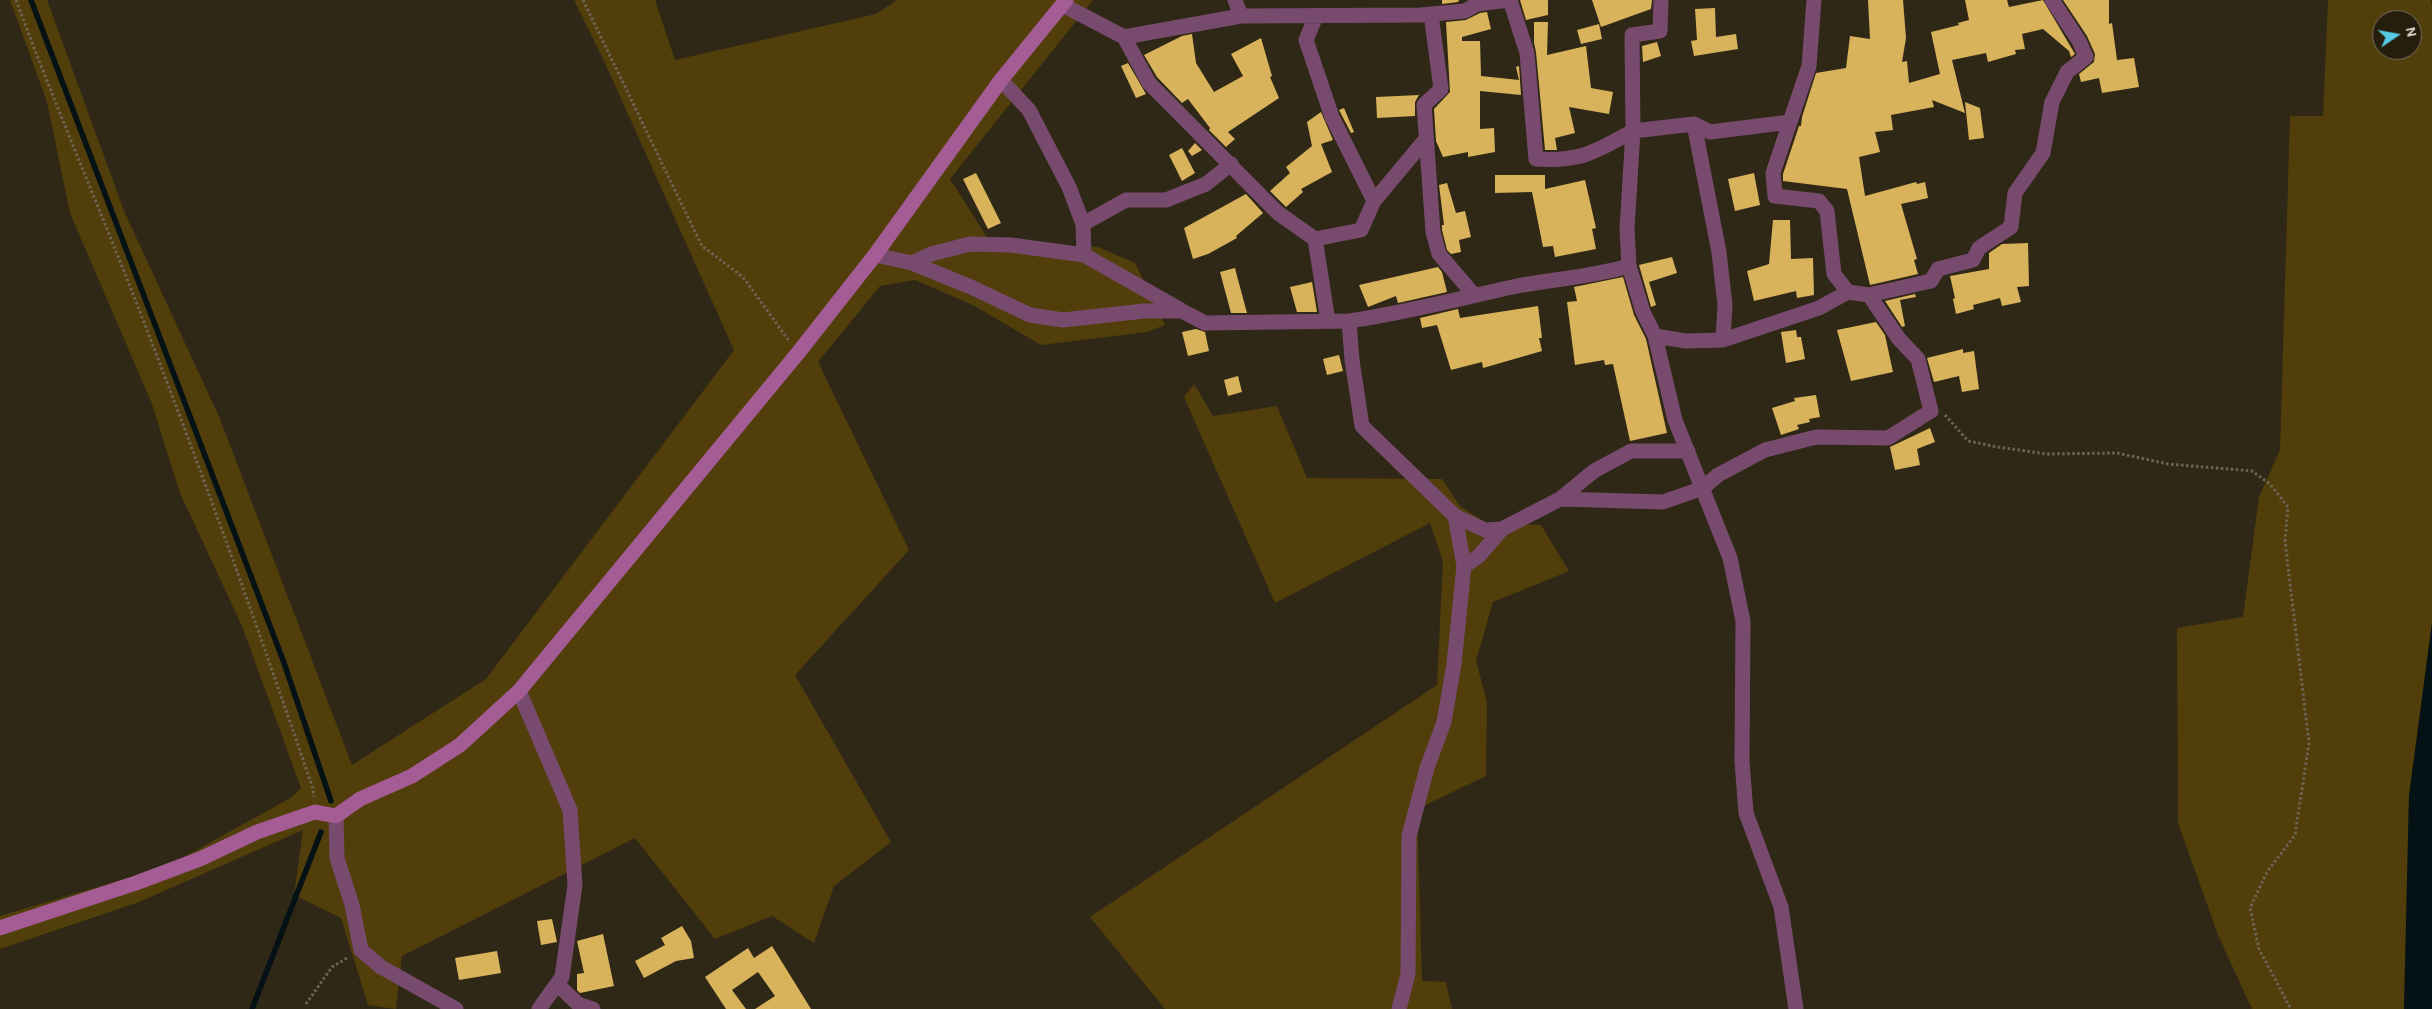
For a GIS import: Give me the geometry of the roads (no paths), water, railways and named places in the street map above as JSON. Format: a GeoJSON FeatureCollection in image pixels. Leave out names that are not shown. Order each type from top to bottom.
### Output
{"type":"FeatureCollection","features":[{"type":"Feature","properties":{"kind":"street"},"geometry":{"type":"LineString","coordinates":[[1234,0],[1241,16]]}},
{"type":"Feature","properties":{"kind":"street"},"geometry":{"type":"LineString","coordinates":[[1124,37],[1241,16],[1316,16],[1426,10],[1465,11],[1476,4],[1509,0],[1527,53],[1536,158],[1558,160],[1589,155],[1633,131],[1694,124],[1710,132],[1790,122]]}},
{"type":"Feature","properties":{"kind":"street"},"geometry":{"type":"LineString","coordinates":[[1662,0],[1660,30],[1632,35],[1633,131],[1627,220],[1629,266],[1643,312],[1655,336],[1675,420],[1730,558],[1743,621],[1742,761],[1746,813],[1781,907],[1796,1009]]}},
{"type":"Feature","properties":{"kind":"street"},"geometry":{"type":"LineString","coordinates":[[1814,0],[1809,66],[1773,173],[1774,196],[1819,201],[1827,211],[1834,274],[1848,292]]}},
{"type":"Feature","properties":{"kind":"street"},"geometry":{"type":"LineString","coordinates":[[1655,336],[1686,341],[1722,340],[1819,308],[1848,292],[1869,295],[1931,281],[1938,269],[1972,260],[1978,248],[2010,227],[2015,193],[2043,153],[2052,102],[2067,72],[2086,57],[2079,41],[2052,0]]}},
{"type":"Feature","properties":{"kind":"street"},"geometry":{"type":"LineString","coordinates":[[0,928],[136,883],[200,859],[257,832],[315,812],[336,816],[360,799],[412,776],[460,745],[519,691],[798,353],[875,255],[1001,80],[1065,2],[1124,37],[1150,83],[1278,213],[1315,239],[1328,321]]}},
{"type":"Feature","properties":{"kind":"street"},"geometry":{"type":"LineString","coordinates":[[1426,10],[1441,89],[1424,105],[1433,232],[1439,254],[1474,295]]}},
{"type":"Feature","properties":{"kind":"street"},"geometry":{"type":"LineString","coordinates":[[1316,16],[1306,40],[1332,117],[1374,201]]}},
{"type":"Feature","properties":{"kind":"street"},"geometry":{"type":"LineString","coordinates":[[1001,80],[1029,110],[1069,187],[1083,224],[1084,255]]}},
{"type":"Feature","properties":{"kind":"street"},"geometry":{"type":"LineString","coordinates":[[1694,124],[1719,252],[1725,305],[1722,340]]}},
{"type":"Feature","properties":{"kind":"street"},"geometry":{"type":"LineString","coordinates":[[1315,239],[1362,230],[1374,201],[1425,140]]}},
{"type":"Feature","properties":{"kind":"street"},"geometry":{"type":"LineString","coordinates":[[1083,224],[1126,200],[1166,200],[1206,184],[1231,164]]}},
{"type":"Feature","properties":{"kind":"street"},"geometry":{"type":"LineString","coordinates":[[912,263],[931,254],[970,244],[1011,244],[1084,255],[1205,323],[1349,321],[1399,314],[1474,295],[1629,266]]}},
{"type":"Feature","properties":{"kind":"street"},"geometry":{"type":"LineString","coordinates":[[875,255],[912,263],[971,287],[1030,315],[1063,320],[1144,311],[1182,311]]}},
{"type":"Feature","properties":{"kind":"street"},"geometry":{"type":"LineString","coordinates":[[1560,499],[1663,502],[1703,488],[1718,475],[1765,450],[1816,437],[1888,438],[1930,411],[1918,359],[1898,339],[1869,295]]}},
{"type":"Feature","properties":{"kind":"street"},"geometry":{"type":"LineString","coordinates":[[1349,321],[1352,360],[1362,426],[1455,516],[1485,530],[1502,529]]}},
{"type":"Feature","properties":{"kind":"street"},"geometry":{"type":"LineString","coordinates":[[1464,566],[1479,556],[1502,529],[1560,499],[1594,471],[1631,451],[1688,451]]}},
{"type":"Feature","properties":{"kind":"street"},"geometry":{"type":"LineString","coordinates":[[1399,1009],[1408,974],[1409,836],[1426,768],[1444,722],[1454,664],[1464,566],[1455,516]]}},
{"type":"Feature","properties":{"kind":"street"},"geometry":{"type":"LineString","coordinates":[[519,691],[570,810],[575,885],[562,976],[539,1009]]}},
{"type":"Feature","properties":{"kind":"street"},"geometry":{"type":"LineString","coordinates":[[336,816],[337,858],[352,906],[361,950],[381,967],[456,1009]]}},
{"type":"Feature","properties":{"kind":"street"},"geometry":{"type":"LineString","coordinates":[[557,984],[578,1004],[593,1009]]}},
{"type":"Feature","properties":{"kind":"waterway"},"geometry":{"type":"LineString","coordinates":[[31,0],[283,660],[331,801]]}},
{"type":"Feature","properties":{"kind":"waterway"},"geometry":{"type":"LineString","coordinates":[[252,1009],[321,832]]}}]}
